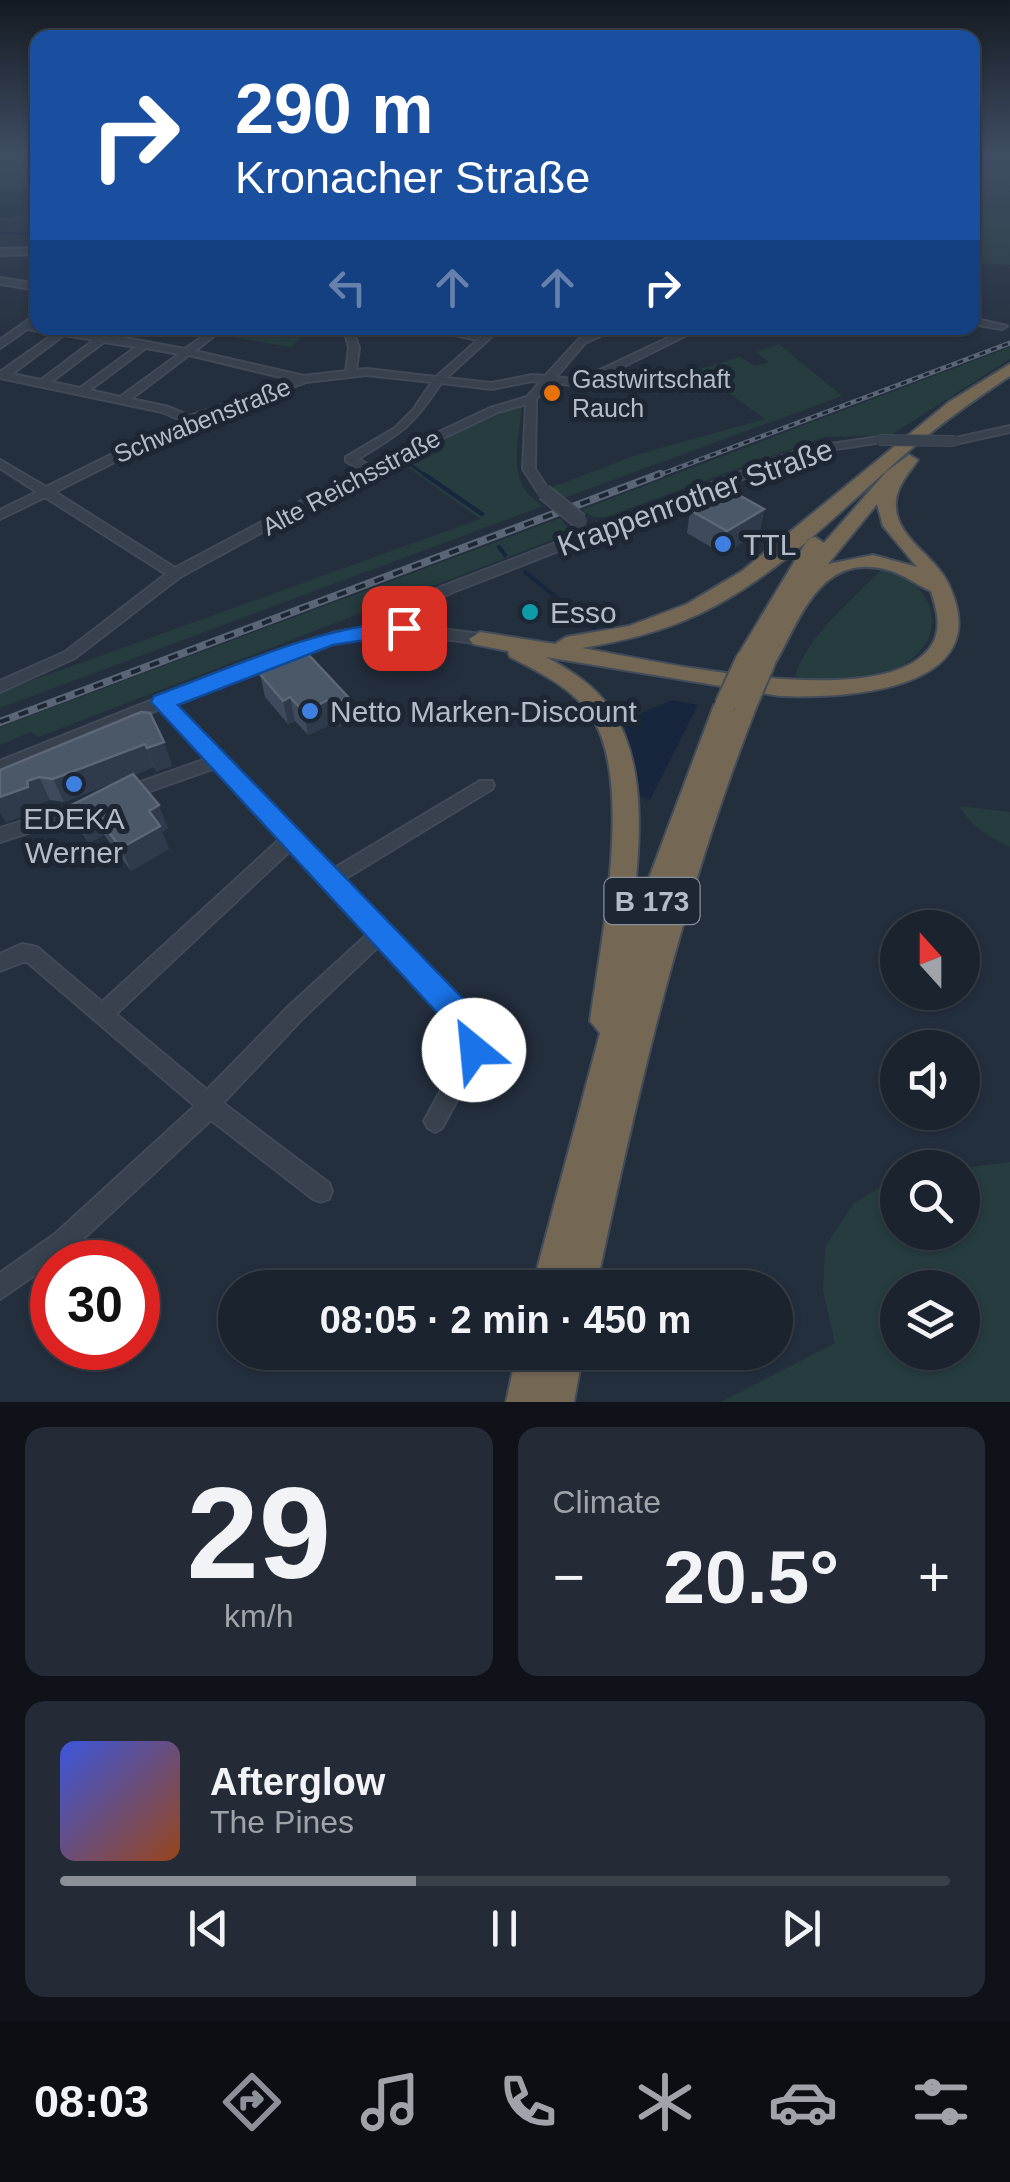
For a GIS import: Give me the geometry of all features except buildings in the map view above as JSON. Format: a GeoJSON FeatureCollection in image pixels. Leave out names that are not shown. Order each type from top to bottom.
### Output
{"type":"FeatureCollection","features":[{"type":"Feature","properties":{"kind":"highway","name":"B 173"},"geometry":{"type":"LineString","coordinates":[[554,1270],[634,952],[676,828],[795,572],[870,474],[936,418],[1010,369]]}},
{"type":"Feature","properties":{"kind":"highway","name":"B 173"},"geometry":{"type":"LineString","coordinates":[[756,661],[822,556],[857,513],[946,428],[1010,382]]}},
{"type":"Feature","properties":{"kind":"highway"},"geometry":{"type":"LineString","coordinates":[[500,642],[780,688],[867,687],[898,679],[934,655],[949,626],[944,596],[935,576],[889,518],[886,504],[890,487],[909,460]]}},
{"type":"Feature","properties":{"kind":"highway"},"geometry":{"type":"LineString","coordinates":[[500,642],[612,640],[690,613],[756,571],[870,474]]}},
{"type":"Feature","properties":{"kind":"highway"},"geometry":{"type":"LineString","coordinates":[[799,595],[836,565],[869,560],[907,568],[944,596]]}},
{"type":"Feature","properties":{"kind":"highway"},"geometry":{"type":"LineString","coordinates":[[500,642],[562,676],[588,697],[611,729],[620,762],[623,821],[619,896],[595,1102]]}},
{"type":"Feature","properties":{"kind":"highway","name":"B 173"},"geometry":{"type":"LineString","coordinates":[[582,1270],[653,972],[735,707]]}},
{"type":"Feature","properties":{"kind":"highway"},"geometry":{"type":"LineString","coordinates":[[524,1402],[532,1370]]}},
{"type":"Feature","properties":{"kind":"highway"},"geometry":{"type":"LineString","coordinates":[[554,1402],[560,1370]]}},
{"type":"Feature","properties":{"kind":"street"},"geometry":{"type":"LineString","coordinates":[[0,252],[30,251]]}},
{"type":"Feature","properties":{"kind":"street"},"geometry":{"type":"LineString","coordinates":[[0,281],[30,285]]}},
{"type":"Feature","properties":{"kind":"street"},"geometry":{"type":"LineString","coordinates":[[0,345],[30,322]]}},
{"type":"Feature","properties":{"kind":"street"},"geometry":{"type":"LineString","coordinates":[[980,322],[1002,326]]}},
{"type":"Feature","properties":{"kind":"street"},"geometry":{"type":"LineString","coordinates":[[24,326],[30,327]]}},
{"type":"Feature","properties":{"kind":"street"},"geometry":{"type":"LineString","coordinates":[[2,375],[58,335]]}},
{"type":"Feature","properties":{"kind":"street"},"geometry":{"type":"LineString","coordinates":[[87,335],[187,352],[304,379]]}},
{"type":"Feature","properties":{"kind":"street"},"geometry":{"type":"LineString","coordinates":[[122,400],[210,335]]}},
{"type":"Feature","properties":{"kind":"street"},"geometry":{"type":"LineString","coordinates":[[350,335],[354,348],[351,372]]}},
{"type":"Feature","properties":{"kind":"street"},"geometry":{"type":"LineString","coordinates":[[469,335],[484,338]]}},
{"type":"Feature","properties":{"kind":"street"},"geometry":{"type":"LineString","coordinates":[[368,470],[350,459],[399,430],[417,412],[439,379],[488,335]]}},
{"type":"Feature","properties":{"kind":"street"},"geometry":{"type":"LineString","coordinates":[[580,335],[588,338]]}},
{"type":"Feature","properties":{"kind":"street"},"geometry":{"type":"LineString","coordinates":[[594,533],[544,492],[529,469],[530,399],[588,338],[596,335]]}},
{"type":"Feature","properties":{"kind":"street"},"geometry":{"type":"LineString","coordinates":[[548,380],[567,382],[604,372],[674,335]]}},
{"type":"Feature","properties":{"kind":"street"},"geometry":{"type":"LineString","coordinates":[[44,383],[104,337]]}},
{"type":"Feature","properties":{"kind":"street"},"geometry":{"type":"LineString","coordinates":[[84,392],[146,344]]}},
{"type":"Feature","properties":{"kind":"street","name":"Schwabenstraße"},"geometry":{"type":"LineString","coordinates":[[0,514],[190,420],[304,379],[351,372],[492,386],[532,378],[548,380]]}},
{"type":"Feature","properties":{"kind":"street"},"geometry":{"type":"LineString","coordinates":[[2,375],[165,409],[190,420]]}},
{"type":"Feature","properties":{"kind":"street","name":"Alte Reichsstraße"},"geometry":{"type":"LineString","coordinates":[[0,688],[70,655],[176,574],[368,470],[494,410],[530,399]]}},
{"type":"Feature","properties":{"kind":"street","name":"Krappenrother Straße"},"geometry":{"type":"LineString","coordinates":[[404,628],[411,610],[423,600],[808,450],[880,440],[955,440],[1008,432]]}},
{"type":"Feature","properties":{"kind":"street"},"geometry":{"type":"LineString","coordinates":[[0,462],[176,574]]}},
{"type":"Feature","properties":{"kind":"street"},"geometry":{"type":"LineString","coordinates":[[0,768],[222,678],[342,635],[404,628],[500,642]]}},
{"type":"Feature","properties":{"kind":"street"},"geometry":{"type":"LineString","coordinates":[[162,702],[382,932],[472,1035],[474,1050],[435,1122]]}},
{"type":"Feature","properties":{"kind":"street"},"geometry":{"type":"LineString","coordinates":[[116,797],[217,761]]}},
{"type":"Feature","properties":{"kind":"street"},"geometry":{"type":"LineString","coordinates":[[330,879],[486,784]]}},
{"type":"Feature","properties":{"kind":"street"},"geometry":{"type":"LineString","coordinates":[[0,835],[98,803]]}},
{"type":"Feature","properties":{"kind":"street"},"geometry":{"type":"LineString","coordinates":[[104,1012],[290,840]]}},
{"type":"Feature","properties":{"kind":"street"},"geometry":{"type":"LineString","coordinates":[[0,1288],[62,1242],[209,1105],[296,1012],[382,932]]}},
{"type":"Feature","properties":{"kind":"street"},"geometry":{"type":"LineString","coordinates":[[0,963],[22,952],[30,953],[209,1105],[321,1191]]}},
{"type":"Feature","properties":{"kind":"green space"},"geometry":{"type":"Polygon","coordinates":[[[980,221],[1010,221],[1010,265],[980,263],[980,221]]]}},
{"type":"Feature","properties":{"kind":"green space"},"geometry":{"type":"Polygon","coordinates":[[[221,335],[304,335],[291,347],[221,335]]]}},
{"type":"Feature","properties":{"kind":"green space"},"geometry":{"type":"Polygon","coordinates":[[[779,344],[842,396],[561,499],[547,489],[639,454],[765,419],[697,370],[740,357],[755,366],[769,362],[756,352],[779,344]]]}},
{"type":"Feature","properties":{"kind":"green space"},"geometry":{"type":"Polygon","coordinates":[[[1010,347],[1010,359],[891,435],[824,437],[606,517],[594,517],[581,510],[1010,347]]]}},
{"type":"Feature","properties":{"kind":"green space"},"geometry":{"type":"Polygon","coordinates":[[[522,404],[518,473],[531,496],[543,506],[0,708],[0,692],[480,519],[396,459],[522,404]]]}},
{"type":"Feature","properties":{"kind":"green space"},"geometry":{"type":"Polygon","coordinates":[[[560,518],[570,531],[568,534],[38,737],[31,732],[0,745],[0,727],[560,518]]]}},
{"type":"Feature","properties":{"kind":"green space"},"geometry":{"type":"Polygon","coordinates":[[[883,568],[902,575],[926,599],[931,629],[926,644],[914,657],[885,674],[833,680],[795,677],[820,632],[883,568]]]}},
{"type":"Feature","properties":{"kind":"green space"},"geometry":{"type":"Polygon","coordinates":[[[960,806],[1010,812],[1010,847],[975,825],[960,806]]]}},
{"type":"Feature","properties":{"kind":"green space"},"geometry":{"type":"Polygon","coordinates":[[[1010,1162],[1010,1402],[721,1402],[783,1370],[793,1370],[793,1365],[835,1343],[823,1291],[825,1247],[853,1204],[880,1187],[880,1250],[980,1250],[980,1166],[1010,1162]]]}},
{"type":"Feature","properties":{"kind":"water"},"geometry":{"type":"Polygon","coordinates":[[[672,700],[698,705],[650,800],[640,796],[625,726],[630,718],[672,700]]]}},
{"type":"Feature","properties":{"kind":"waterway"},"geometry":{"type":"LineString","coordinates":[[0,233],[30,234]]}},
{"type":"Feature","properties":{"kind":"waterway"},"geometry":{"type":"LineString","coordinates":[[404,460],[428,477]]}},
{"type":"Feature","properties":{"kind":"waterway"},"geometry":{"type":"LineString","coordinates":[[424,474],[482,514]]}},
{"type":"Feature","properties":{"kind":"waterway"},"geometry":{"type":"LineString","coordinates":[[499,547],[505,555]]}},
{"type":"Feature","properties":{"kind":"waterway"},"geometry":{"type":"LineString","coordinates":[[525,572],[594,628]]}},
{"type":"Feature","properties":{"kind":"railway"},"geometry":{"type":"LineString","coordinates":[[654,477],[1010,343]]}},
{"type":"Feature","properties":{"kind":"railway"},"geometry":{"type":"LineString","coordinates":[[0,722],[660,474]]}},
{"type":"Feature","properties":{"kind":"place","name":"Gastwirtschaft Rauch"},"geometry":{"type":"Point","coordinates":[552,393]}},
{"type":"Feature","properties":{"kind":"place","name":"TTL"},"geometry":{"type":"Point","coordinates":[723,544]}},
{"type":"Feature","properties":{"kind":"place","name":"Esso"},"geometry":{"type":"Point","coordinates":[530,612]}},
{"type":"Feature","properties":{"kind":"place","name":"Netto Marken-Discount"},"geometry":{"type":"Point","coordinates":[310,711]}},
{"type":"Feature","properties":{"kind":"place","name":"EDEKA Werner"},"geometry":{"type":"Point","coordinates":[74,784]}},
{"type":"Feature","properties":{"kind":"route"},"geometry":{"type":"LineString","coordinates":[[404,628],[328,639],[162,702],[461,1018],[472,1035],[474,1050]]}}]}
